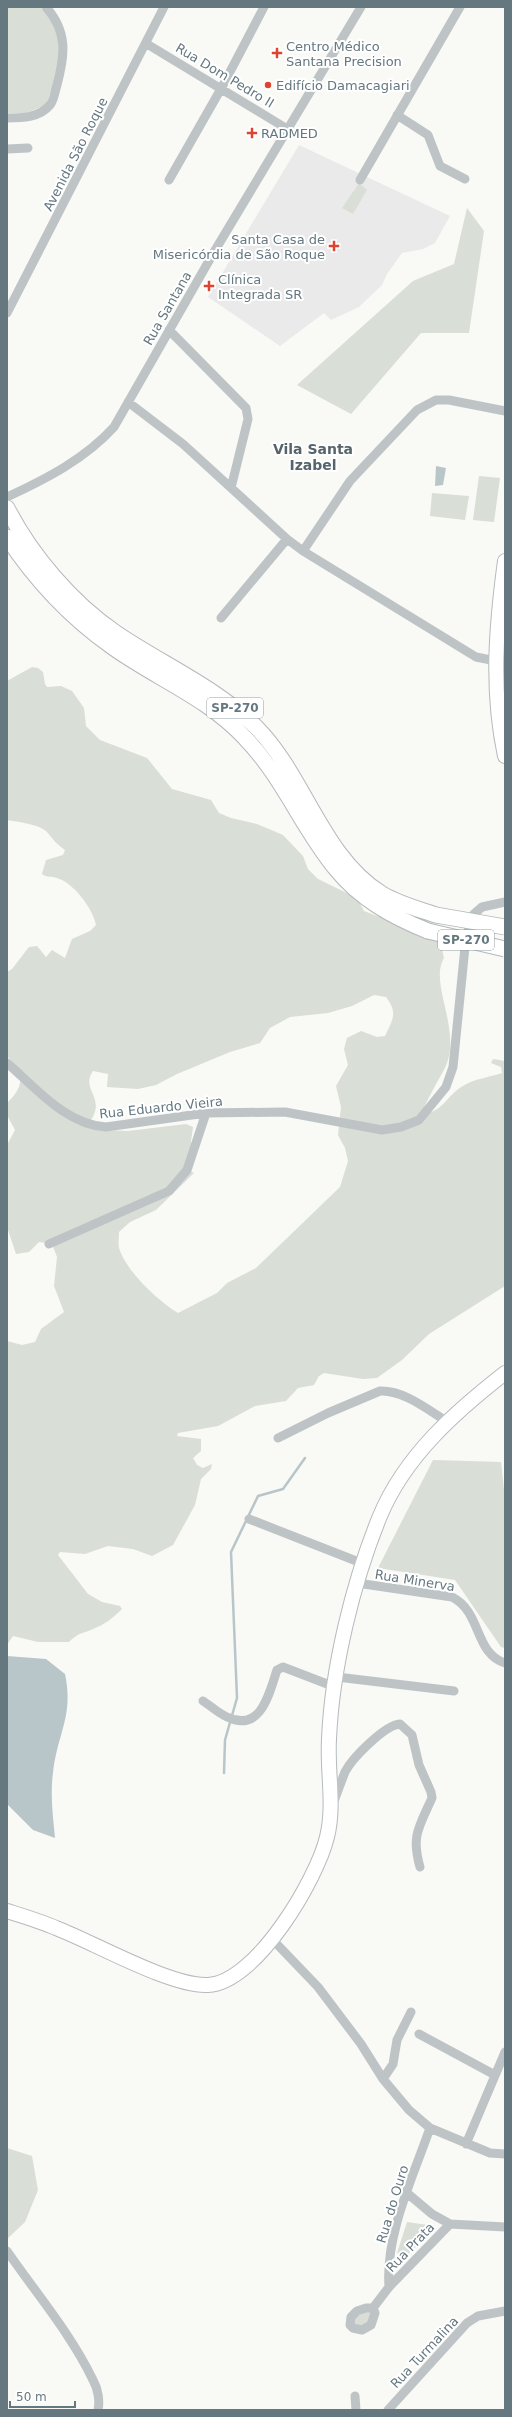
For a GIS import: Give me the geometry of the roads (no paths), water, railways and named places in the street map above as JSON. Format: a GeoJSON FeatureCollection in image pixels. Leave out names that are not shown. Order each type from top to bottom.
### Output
{"type":"FeatureCollection","features":[{"type":"Feature","properties":{"kind":"highway","name":"SP-270"},"geometry":{"type":"LineString","coordinates":[[10,513],[53,574],[82,604],[115,632],[204,685],[233,706],[258,729],[295,778],[329,838],[344,858],[361,876],[382,894],[436,916],[505,927]]}},
{"type":"Feature","properties":{"kind":"highway","name":"SP-270"},"geometry":{"type":"LineString","coordinates":[[7,537],[26,564],[76,618],[110,646],[194,696],[244,736],[264,758],[282,784],[320,849],[337,871],[357,891],[380,909],[428,932],[505,950]]}},
{"type":"Feature","properties":{"kind":"main road"},"geometry":{"type":"LineString","coordinates":[[505,561],[498,608],[496,661],[498,723],[505,756]]}},
{"type":"Feature","properties":{"kind":"main road"},"geometry":{"type":"LineString","coordinates":[[7,1910],[56,1927],[165,1975],[196,1985],[211,1986],[227,1981],[251,1962],[272,1939],[306,1888],[320,1861],[327,1836],[330,1811],[328,1740],[336,1682],[357,1583],[381,1515],[404,1470],[430,1438],[505,1373]]}},
{"type":"Feature","properties":{"kind":"street"},"geometry":{"type":"LineString","coordinates":[[7,118],[27,118],[42,112],[51,104],[63,64],[64,40],[53,15],[46,7]]}},
{"type":"Feature","properties":{"kind":"street","name":"Avenida São Roque"},"geometry":{"type":"LineString","coordinates":[[7,313],[147,44],[164,7]]}},
{"type":"Feature","properties":{"kind":"street"},"geometry":{"type":"LineString","coordinates":[[169,180],[222,87],[264,7]]}},
{"type":"Feature","properties":{"kind":"street","name":"Rua Santana"},"geometry":{"type":"LineString","coordinates":[[7,497],[26,489],[72,463],[99,443],[114,427],[169,330],[361,7]]}},
{"type":"Feature","properties":{"kind":"street"},"geometry":{"type":"LineString","coordinates":[[360,180],[460,7]]}},
{"type":"Feature","properties":{"kind":"street","name":"Rua Dom Pedro II"},"geometry":{"type":"LineString","coordinates":[[147,44],[222,87],[289,130]]}},
{"type":"Feature","properties":{"kind":"street"},"geometry":{"type":"LineString","coordinates":[[397,115],[428,135],[440,166],[465,179]]}},
{"type":"Feature","properties":{"kind":"street"},"geometry":{"type":"LineString","coordinates":[[7,149],[28,148]]}},
{"type":"Feature","properties":{"kind":"street"},"geometry":{"type":"LineString","coordinates":[[169,330],[246,408],[248,419],[231,488]]}},
{"type":"Feature","properties":{"kind":"street"},"geometry":{"type":"LineString","coordinates":[[303,551],[350,481],[417,410],[436,400],[449,400],[505,411]]}},
{"type":"Feature","properties":{"kind":"street"},"geometry":{"type":"LineString","coordinates":[[128,402],[183,444],[287,539],[303,551],[476,657],[496,661]]}},
{"type":"Feature","properties":{"kind":"street"},"geometry":{"type":"LineString","coordinates":[[221,618],[287,539]]}},
{"type":"Feature","properties":{"kind":"street","name":"Rua Eduardo Vieira"},"geometry":{"type":"LineString","coordinates":[[7,1063],[64,1112],[80,1122],[92,1126],[106,1127],[206,1113],[285,1112],[382,1130],[401,1127],[419,1120],[446,1087],[453,1067],[465,947],[469,926],[474,914],[482,907],[505,902]]}},
{"type":"Feature","properties":{"kind":"street"},"geometry":{"type":"LineString","coordinates":[[49,1244],[169,1191],[187,1170],[206,1113]]}},
{"type":"Feature","properties":{"kind":"street"},"geometry":{"type":"LineString","coordinates":[[278,1438],[335,1410],[380,1391],[389,1391],[409,1399],[448,1422]]}},
{"type":"Feature","properties":{"kind":"street"},"geometry":{"type":"LineString","coordinates":[[249,1519],[364,1564]]}},
{"type":"Feature","properties":{"kind":"street","name":"Rua Minerva"},"geometry":{"type":"LineString","coordinates":[[357,1583],[452,1597],[460,1601],[467,1607],[488,1653],[496,1660],[505,1664]]}},
{"type":"Feature","properties":{"kind":"street"},"geometry":{"type":"LineString","coordinates":[[203,1701],[227,1717],[242,1721],[257,1715],[262,1710],[280,1668],[288,1667],[336,1682],[454,1691]]}},
{"type":"Feature","properties":{"kind":"street"},"geometry":{"type":"LineString","coordinates":[[330,1811],[346,1771],[358,1756],[387,1728],[400,1724],[412,1735],[419,1764],[431,1792],[432,1798],[415,1837],[415,1850],[420,1867]]}},
{"type":"Feature","properties":{"kind":"street"},"geometry":{"type":"LineString","coordinates":[[272,1939],[318,1987],[361,2044],[384,2079],[409,2110],[430,2128],[490,2153],[505,2154]]}},
{"type":"Feature","properties":{"kind":"street"},"geometry":{"type":"LineString","coordinates":[[384,2079],[393,2064],[397,2040],[411,2012]]}},
{"type":"Feature","properties":{"kind":"street"},"geometry":{"type":"LineString","coordinates":[[419,2034],[495,2075]]}},
{"type":"Feature","properties":{"kind":"street"},"geometry":{"type":"LineString","coordinates":[[466,2144],[505,2052]]}},
{"type":"Feature","properties":{"kind":"street","name":"Rua do Ouro"},"geometry":{"type":"LineString","coordinates":[[389,2287],[388,2272],[392,2243],[407,2193],[430,2128]]}},
{"type":"Feature","properties":{"kind":"street"},"geometry":{"type":"LineString","coordinates":[[407,2193],[432,2214],[450,2224],[505,2227]]}},
{"type":"Feature","properties":{"kind":"street","name":"Rua Prata"},"geometry":{"type":"LineString","coordinates":[[389,2287],[450,2224]]}},
{"type":"Feature","properties":{"kind":"street"},"geometry":{"type":"LineString","coordinates":[[7,2251],[70,2341],[94,2381],[98,2395],[98,2410]]}},
{"type":"Feature","properties":{"kind":"street"},"geometry":{"type":"LineString","coordinates":[[373,2308],[389,2287]]}},
{"type":"Feature","properties":{"kind":"street","name":"Rua Turmalina"},"geometry":{"type":"LineString","coordinates":[[388,2410],[467,2323],[478,2316],[505,2311]]}},
{"type":"Feature","properties":{"kind":"street"},"geometry":{"type":"LineString","coordinates":[[355,2396],[356,2410]]}},
{"type":"Feature","properties":{"kind":"waterway"},"geometry":{"type":"LineString","coordinates":[[224,1773],[225,1740],[237,1698],[231,1552],[258,1496],[283,1489],[305,1458]]}},
{"type":"Feature","properties":{"kind":"place","name":"Centro Médico Santana Precision"},"geometry":{"type":"Point","coordinates":[277,53]}},
{"type":"Feature","properties":{"kind":"place","name":"Edifício Damacagiari"},"geometry":{"type":"Point","coordinates":[268,85]}},
{"type":"Feature","properties":{"kind":"place","name":"RADMED"},"geometry":{"type":"Point","coordinates":[252,133]}},
{"type":"Feature","properties":{"kind":"place","name":"Santa Casa de Misericórdia de São Roque"},"geometry":{"type":"Point","coordinates":[334,246]}},
{"type":"Feature","properties":{"kind":"place","name":"Clínica Integrada SR"},"geometry":{"type":"Point","coordinates":[209,286]}},
{"type":"Feature","properties":{"kind":"district","name":"Vila Santa Izabel"},"geometry":{"type":"Point","coordinates":[313,458]}}]}
